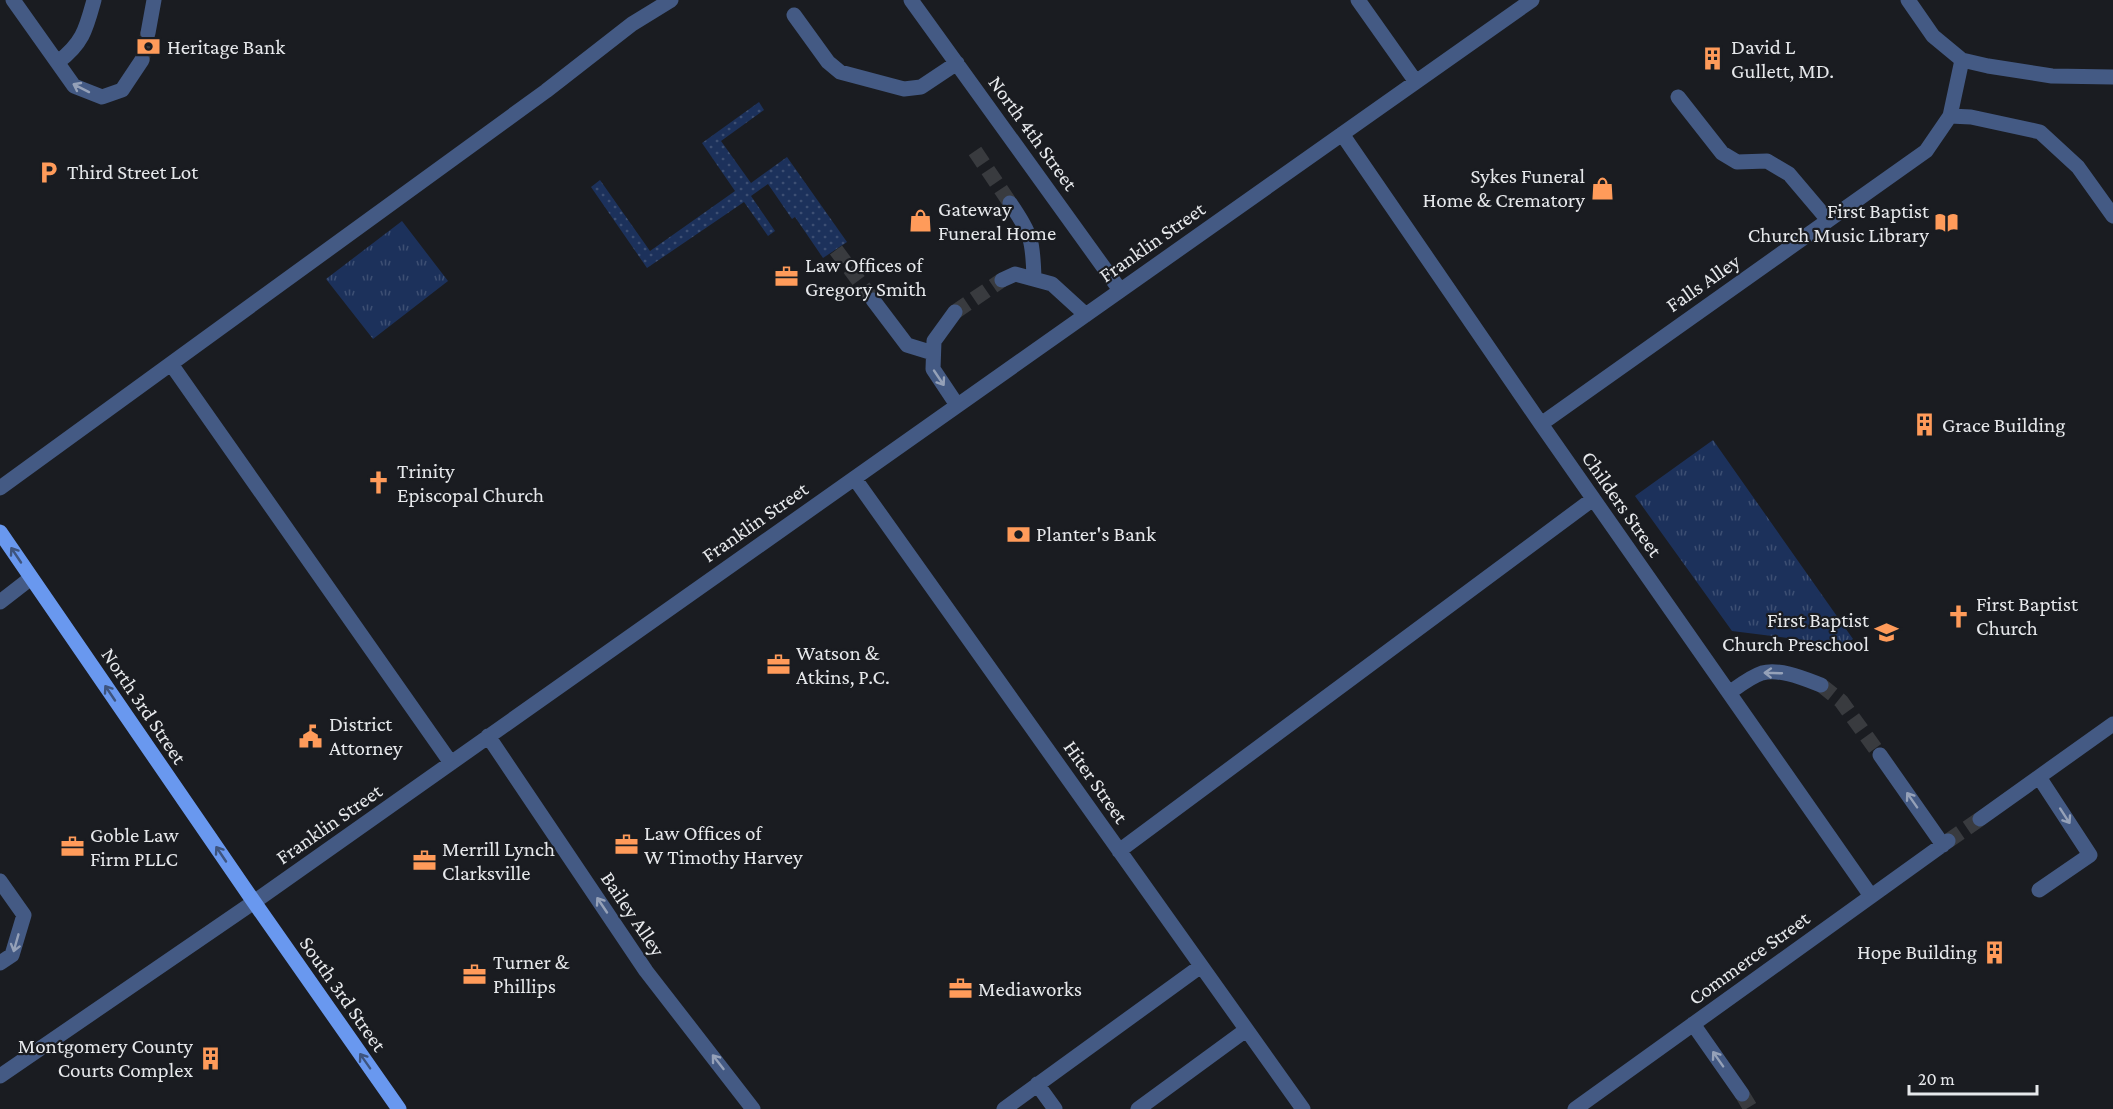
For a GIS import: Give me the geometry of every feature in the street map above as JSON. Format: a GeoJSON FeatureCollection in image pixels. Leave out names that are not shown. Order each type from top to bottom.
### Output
{"type":"FeatureCollection","features":[{"type":"Feature","properties":{"kind":"main road","name":"North 3rd Street"},"geometry":{"type":"LineString","coordinates":[[0,532],[254,902]]}},
{"type":"Feature","properties":{"kind":"main road","name":"South 3rd Street"},"geometry":{"type":"LineString","coordinates":[[254,902],[399,1109]]}},
{"type":"Feature","properties":{"kind":"street"},"geometry":{"type":"LineString","coordinates":[[13,0],[74,87],[102,97],[122,90],[142,60]]}},
{"type":"Feature","properties":{"kind":"street"},"geometry":{"type":"LineString","coordinates":[[58,62],[67,55],[84,34],[94,0]]}},
{"type":"Feature","properties":{"kind":"street"},"geometry":{"type":"LineString","coordinates":[[148,33],[153,0]]}},
{"type":"Feature","properties":{"kind":"street"},"geometry":{"type":"LineString","coordinates":[[0,488],[546,91],[632,24],[671,0]]}},
{"type":"Feature","properties":{"kind":"street","name":"North 4th Street"},"geometry":{"type":"LineString","coordinates":[[911,0],[1120,290]]}},
{"type":"Feature","properties":{"kind":"street"},"geometry":{"type":"LineString","coordinates":[[1358,0],[1416,82]]}},
{"type":"Feature","properties":{"kind":"street","name":"Franklin Street"},"geometry":{"type":"LineString","coordinates":[[0,1076],[254,902],[1532,0]]}},
{"type":"Feature","properties":{"kind":"street"},"geometry":{"type":"LineString","coordinates":[[1908,0],[1933,36],[1962,60],[2052,76],[2113,77]]}},
{"type":"Feature","properties":{"kind":"street"},"geometry":{"type":"LineString","coordinates":[[794,15],[828,62],[840,72],[904,89],[921,87],[957,63]]}},
{"type":"Feature","properties":{"kind":"street","name":"Falls Alley"},"geometry":{"type":"LineString","coordinates":[[1541,424],[1926,151],[1950,116],[1962,60]]}},
{"type":"Feature","properties":{"kind":"street"},"geometry":{"type":"LineString","coordinates":[[1678,97],[1722,153],[1737,162],[1767,161],[1789,174],[1828,220]]}},
{"type":"Feature","properties":{"kind":"street"},"geometry":{"type":"LineString","coordinates":[[1950,116],[1971,117],[2040,132],[2078,167],[2113,216]]}},
{"type":"Feature","properties":{"kind":"street","name":"Childers Street"},"geometry":{"type":"LineString","coordinates":[[1342,134],[1593,499],[1871,896]]}},
{"type":"Feature","properties":{"kind":"street"},"geometry":{"type":"LineString","coordinates":[[1010,203],[1027,227],[1033,247],[1034,279]]}},
{"type":"Feature","properties":{"kind":"street"},"geometry":{"type":"LineString","coordinates":[[1002,279],[1015,274],[1052,284],[1086,315]]}},
{"type":"Feature","properties":{"kind":"street"},"geometry":{"type":"LineString","coordinates":[[873,300],[907,345],[933,353]]}},
{"type":"Feature","properties":{"kind":"street"},"geometry":{"type":"LineString","coordinates":[[955,312],[933,341],[933,369],[957,405]]}},
{"type":"Feature","properties":{"kind":"street"},"geometry":{"type":"LineString","coordinates":[[171,364],[451,763]]}},
{"type":"Feature","properties":{"kind":"street","name":"Hiter Street"},"geometry":{"type":"LineString","coordinates":[[855,479],[1303,1109]]}},
{"type":"Feature","properties":{"kind":"street"},"geometry":{"type":"LineString","coordinates":[[1119,851],[1593,499]]}},
{"type":"Feature","properties":{"kind":"street"},"geometry":{"type":"LineString","coordinates":[[0,602],[31,579]]}},
{"type":"Feature","properties":{"kind":"street"},"geometry":{"type":"LineString","coordinates":[[1729,693],[1763,673],[1779,672],[1821,685]]}},
{"type":"Feature","properties":{"kind":"street"},"geometry":{"type":"LineString","coordinates":[[1980,819],[2113,724]]}},
{"type":"Feature","properties":{"kind":"street","name":"Bailey Alley"},"geometry":{"type":"LineString","coordinates":[[488,736],[646,971],[753,1109]]}},
{"type":"Feature","properties":{"kind":"street","name":"Commerce Street"},"geometry":{"type":"LineString","coordinates":[[1575,1109],[1945,843],[1880,755]]}},
{"type":"Feature","properties":{"kind":"street"},"geometry":{"type":"LineString","coordinates":[[2039,777],[2090,855],[2039,890]]}},
{"type":"Feature","properties":{"kind":"street"},"geometry":{"type":"LineString","coordinates":[[0,880],[24,915],[12,955],[0,963]]}},
{"type":"Feature","properties":{"kind":"street"},"geometry":{"type":"LineString","coordinates":[[1004,1109],[1201,966]]}},
{"type":"Feature","properties":{"kind":"street"},"geometry":{"type":"LineString","coordinates":[[1693,1024],[1742,1094]]}},
{"type":"Feature","properties":{"kind":"street"},"geometry":{"type":"LineString","coordinates":[[1138,1109],[1246,1030]]}},
{"type":"Feature","properties":{"kind":"street"},"geometry":{"type":"LineString","coordinates":[[1037,1084],[1055,1109]]}},
{"type":"Feature","properties":{"kind":"green space"},"geometry":{"type":"Polygon","coordinates":[[[759,102],[764,110],[721,141],[751,183],[787,157],[847,242],[823,258],[795,217],[792,219],[768,184],[751,196],[775,231],[768,236],[744,202],[647,268],[591,187],[600,180],[650,251],[735,191],[702,143],[759,102]]]}},
{"type":"Feature","properties":{"kind":"green space"},"geometry":{"type":"Polygon","coordinates":[[[402,221],[448,281],[373,339],[326,279],[402,221]]]}},
{"type":"Feature","properties":{"kind":"green space"},"geometry":{"type":"Polygon","coordinates":[[[1713,440],[1853,639],[1845,645],[1732,631],[1635,496],[1713,440]]]}},
{"type":"Feature","properties":{"kind":"tunnel"},"geometry":{"type":"LineString","coordinates":[[142,60],[148,33]]}},
{"type":"Feature","properties":{"kind":"tunnel"},"geometry":{"type":"LineString","coordinates":[[975,151],[1010,203]]}},
{"type":"Feature","properties":{"kind":"tunnel"},"geometry":{"type":"LineString","coordinates":[[836,250],[873,300]]}},
{"type":"Feature","properties":{"kind":"tunnel"},"geometry":{"type":"LineString","coordinates":[[955,312],[1002,280]]}},
{"type":"Feature","properties":{"kind":"tunnel"},"geometry":{"type":"LineString","coordinates":[[1821,685],[1841,701],[1880,755]]}},
{"type":"Feature","properties":{"kind":"tunnel"},"geometry":{"type":"LineString","coordinates":[[1948,841],[1980,819]]}},
{"type":"Feature","properties":{"kind":"tunnel"},"geometry":{"type":"LineString","coordinates":[[1742,1094],[1751,1109]]}},
{"type":"Feature","properties":{"kind":"place","name":"Heritage Bank"},"geometry":{"type":"Point","coordinates":[149,47]}},
{"type":"Feature","properties":{"kind":"place","name":"David L Gullett, MD."},"geometry":{"type":"Point","coordinates":[1713,59]}},
{"type":"Feature","properties":{"kind":"place","name":"Third Street Lot"},"geometry":{"type":"Point","coordinates":[49,172]}},
{"type":"Feature","properties":{"kind":"place","name":"Sykes Funeral Home & Crematory"},"geometry":{"type":"Point","coordinates":[1603,188]}},
{"type":"Feature","properties":{"kind":"place","name":"Gateway Funeral Home"},"geometry":{"type":"Point","coordinates":[920,221]}},
{"type":"Feature","properties":{"kind":"place","name":"First Baptist Church Music Library"},"geometry":{"type":"Point","coordinates":[1947,223]}},
{"type":"Feature","properties":{"kind":"place","name":"Law Offices of Gregory Smith"},"geometry":{"type":"Point","coordinates":[787,277]}},
{"type":"Feature","properties":{"kind":"place","name":"Grace Building"},"geometry":{"type":"Point","coordinates":[1924,425]}},
{"type":"Feature","properties":{"kind":"place","name":"Trinity Episcopal Church"},"geometry":{"type":"Point","coordinates":[379,483]}},
{"type":"Feature","properties":{"kind":"place","name":"Planter's Bank"},"geometry":{"type":"Point","coordinates":[1018,534]}},
{"type":"Feature","properties":{"kind":"place","name":"First Baptist Church"},"geometry":{"type":"Point","coordinates":[1958,616]}},
{"type":"Feature","properties":{"kind":"place","name":"First Baptist Church Preschool"},"geometry":{"type":"Point","coordinates":[1887,632]}},
{"type":"Feature","properties":{"kind":"place","name":"Watson & Atkins, P.C."},"geometry":{"type":"Point","coordinates":[778,665]}},
{"type":"Feature","properties":{"kind":"place","name":"District Attorney"},"geometry":{"type":"Point","coordinates":[311,736]}},
{"type":"Feature","properties":{"kind":"place","name":"Law Offices of W Timothy Harvey"},"geometry":{"type":"Point","coordinates":[626,845]}},
{"type":"Feature","properties":{"kind":"place","name":"Goble Law Firm PLLC"},"geometry":{"type":"Point","coordinates":[72,847]}},
{"type":"Feature","properties":{"kind":"place","name":"Merrill Lynch Clarksville"},"geometry":{"type":"Point","coordinates":[424,861]}},
{"type":"Feature","properties":{"kind":"place","name":"Hope Building"},"geometry":{"type":"Point","coordinates":[1995,952]}},
{"type":"Feature","properties":{"kind":"place","name":"Turner & Phillips"},"geometry":{"type":"Point","coordinates":[475,974]}},
{"type":"Feature","properties":{"kind":"place","name":"Mediaworks"},"geometry":{"type":"Point","coordinates":[960,989]}},
{"type":"Feature","properties":{"kind":"place","name":"Montgomery County Courts Complex"},"geometry":{"type":"Point","coordinates":[211,1058]}}]}
